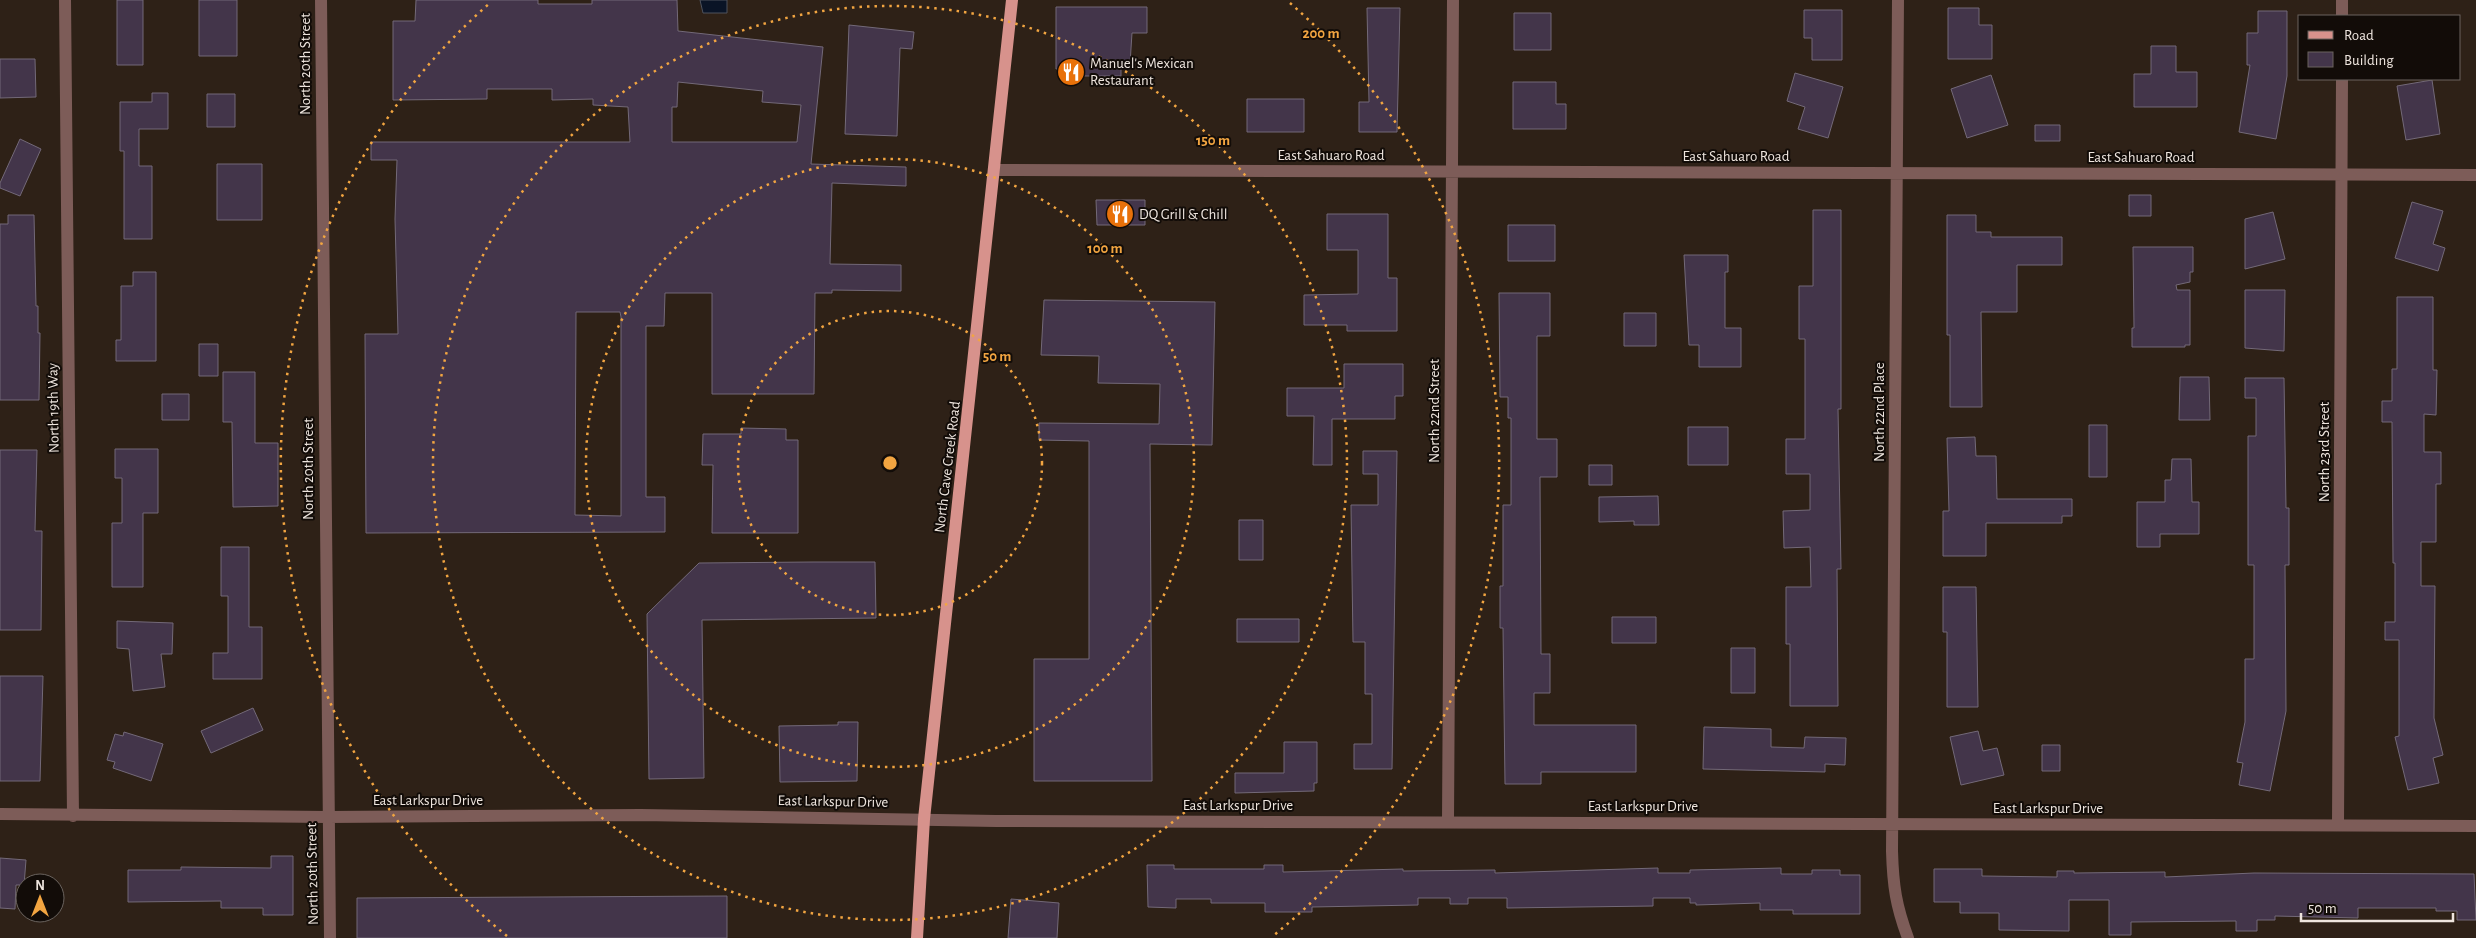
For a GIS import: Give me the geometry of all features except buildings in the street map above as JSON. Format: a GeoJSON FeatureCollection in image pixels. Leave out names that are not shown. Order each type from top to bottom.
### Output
{"type":"FeatureCollection","features":[{"type":"Feature","properties":{"kind":"main road","name":"North Cave Creek Road"},"geometry":{"type":"LineString","coordinates":[[917,938],[924,819],[996,170],[1012,0]]}},
{"type":"Feature","properties":{"kind":"street","name":"North 19th Way"},"geometry":{"type":"LineString","coordinates":[[65,0],[73,816]]}},
{"type":"Feature","properties":{"kind":"street","name":"North 20th Street"},"geometry":{"type":"LineString","coordinates":[[321,0],[327,817],[330,938]]}},
{"type":"Feature","properties":{"kind":"street","name":"North 22nd Street"},"geometry":{"type":"LineString","coordinates":[[1448,821],[1453,0]]}},
{"type":"Feature","properties":{"kind":"street","name":"North 22nd Place"},"geometry":{"type":"LineString","coordinates":[[1892,824],[1898,0]]}},
{"type":"Feature","properties":{"kind":"street"},"geometry":{"type":"LineString","coordinates":[[2342,0],[2342,15]]}},
{"type":"Feature","properties":{"kind":"street","name":"North 23rd Street"},"geometry":{"type":"LineString","coordinates":[[2338,825],[2342,80]]}},
{"type":"Feature","properties":{"kind":"street","name":"East Sahuaro Road"},"geometry":{"type":"LineString","coordinates":[[996,170],[2476,175]]}},
{"type":"Feature","properties":{"kind":"street","name":"East Larkspur Drive"},"geometry":{"type":"LineString","coordinates":[[0,814],[327,817],[641,815],[924,819],[2476,826]]}},
{"type":"Feature","properties":{"kind":"street"},"geometry":{"type":"LineString","coordinates":[[1892,824],[1893,882],[1897,908],[1908,938]]}},
{"type":"Feature","properties":{"kind":"water"},"geometry":{"type":"Polygon","coordinates":[[[700,0],[727,0],[727,13],[703,13],[700,0]]]}},
{"type":"Feature","properties":{"kind":"place","name":"Manuel's Mexican Restaurant"},"geometry":{"type":"Point","coordinates":[1071,72]}},
{"type":"Feature","properties":{"kind":"place","name":"DQ Grill & Chill"},"geometry":{"type":"Point","coordinates":[1120,214]}}]}
